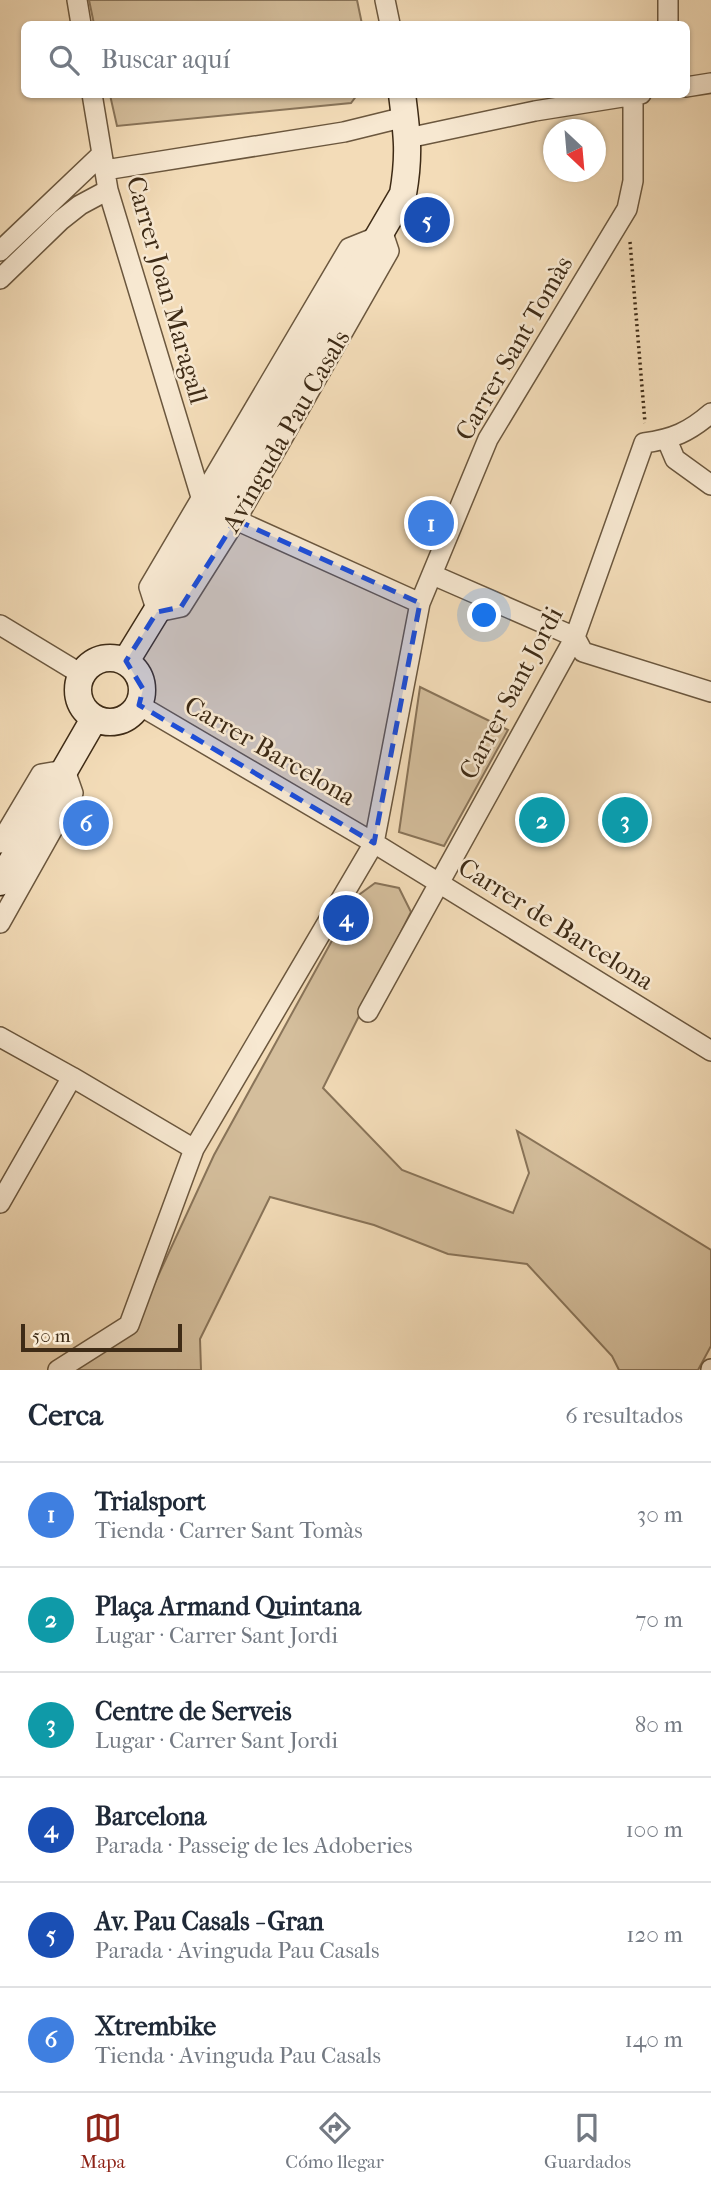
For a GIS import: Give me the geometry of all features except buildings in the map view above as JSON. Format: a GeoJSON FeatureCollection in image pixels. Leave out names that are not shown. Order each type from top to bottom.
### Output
{"type":"FeatureCollection","features":[{"type":"Feature","properties":{"kind":"street"},"geometry":{"type":"LineString","coordinates":[[77,0],[80,21]]}},
{"type":"Feature","properties":{"kind":"street"},"geometry":{"type":"LineString","coordinates":[[385,0],[389,21]]}},
{"type":"Feature","properties":{"kind":"street"},"geometry":{"type":"LineString","coordinates":[[668,0],[668,21]]}},
{"type":"Feature","properties":{"kind":"street"},"geometry":{"type":"LineString","coordinates":[[690,86],[711,83]]}},
{"type":"Feature","properties":{"kind":"street","name":"Carrer Joan Maragall"},"geometry":{"type":"LineString","coordinates":[[93,98],[105,171],[201,497]]}},
{"type":"Feature","properties":{"kind":"street"},"geometry":{"type":"LineString","coordinates":[[0,251],[105,171],[344,132],[405,116],[535,111],[618,98]]}},
{"type":"Feature","properties":{"kind":"street"},"geometry":{"type":"LineString","coordinates":[[627,209],[633,181],[637,98]]}},
{"type":"Feature","properties":{"kind":"street","name":"Avinguda Pau Casals"},"geometry":{"type":"LineString","coordinates":[[126,662],[403,194],[408,162],[405,116]]}},
{"type":"Feature","properties":{"kind":"street"},"geometry":{"type":"LineString","coordinates":[[0,279],[80,205],[105,171]]}},
{"type":"Feature","properties":{"kind":"street","name":"Carrer Sant Tomàs"},"geometry":{"type":"LineString","coordinates":[[58,1370],[129,1325],[194,1149],[374,843],[420,603],[488,439],[627,209]]}},
{"type":"Feature","properties":{"kind":"street","name":"Avinguda Pau Casals"},"geometry":{"type":"LineString","coordinates":[[157,611],[149,587],[201,497],[349,248],[380,233]]}},
{"type":"Feature","properties":{"kind":"street","name":"Avinguda Pau Casals"},"geometry":{"type":"LineString","coordinates":[[157,611],[181,607],[236,520],[389,251],[380,233]]}},
{"type":"Feature","properties":{"kind":"street"},"geometry":{"type":"LineString","coordinates":[[645,443],[667,440],[693,428],[711,413]]}},
{"type":"Feature","properties":{"kind":"street"},"geometry":{"type":"LineString","coordinates":[[667,440],[675,459],[711,485]]}},
{"type":"Feature","properties":{"kind":"street","name":"Carrer Sant Jordi"},"geometry":{"type":"LineString","coordinates":[[368,1012],[575,637],[645,443]]}},
{"type":"Feature","properties":{"kind":"street"},"geometry":{"type":"LineString","coordinates":[[236,520],[420,603]]}},
{"type":"Feature","properties":{"kind":"street"},"geometry":{"type":"LineString","coordinates":[[433,575],[575,637],[583,652],[711,692]]}},
{"type":"Feature","properties":{"kind":"street"},"geometry":{"type":"LineString","coordinates":[[0,625],[82,674]]}},
{"type":"Feature","properties":{"kind":"street"},"geometry":{"type":"LineString","coordinates":[[110,657],[126,662],[138,673],[141,681],[143,689],[139,705],[127,718],[111,723],[94,719],[82,707],[78,691],[82,674],[93,662],[110,657]]}},
{"type":"Feature","properties":{"kind":"street","name":"Carrer Barcelona"},"geometry":{"type":"LineString","coordinates":[[139,705],[374,843]]}},
{"type":"Feature","properties":{"kind":"street"},"geometry":{"type":"LineString","coordinates":[[0,882],[94,719]]}},
{"type":"Feature","properties":{"kind":"street"},"geometry":{"type":"LineString","coordinates":[[0,843],[41,774],[65,770]]}},
{"type":"Feature","properties":{"kind":"street"},"geometry":{"type":"LineString","coordinates":[[0,923],[74,793],[65,770]]}},
{"type":"Feature","properties":{"kind":"street","name":"Carrer de Barcelona"},"geometry":{"type":"LineString","coordinates":[[374,843],[711,1051]]}},
{"type":"Feature","properties":{"kind":"street"},"geometry":{"type":"LineString","coordinates":[[0,1037],[194,1149]]}},
{"type":"Feature","properties":{"kind":"street"},"geometry":{"type":"LineString","coordinates":[[0,1203],[72,1077]]}},
{"type":"Feature","properties":{"kind":"path"},"geometry":{"type":"LineString","coordinates":[[627,209],[645,443]]}},
{"type":"Feature","properties":{"kind":"highlighted area"},"geometry":{"type":"Polygon","coordinates":[[[236,520],[420,603],[374,843],[139,705],[143,689],[126,661],[157,612],[181,607],[236,520]]]}},
{"type":"Feature","properties":{"kind":"shaded area"},"geometry":{"type":"Polygon","coordinates":[[[89,0],[357,0],[361,21],[93,21],[89,0]]]}},
{"type":"Feature","properties":{"kind":"shaded area"},"geometry":{"type":"Polygon","coordinates":[[[111,98],[355,98],[351,103],[117,126],[111,98]]]}},
{"type":"Feature","properties":{"kind":"shaded area"},"geometry":{"type":"Polygon","coordinates":[[[420,687],[508,730],[444,846],[399,832],[420,687]]]}},
{"type":"Feature","properties":{"kind":"shaded area"},"geometry":{"type":"Polygon","coordinates":[[[375,883],[399,888],[411,912],[323,1088],[402,1170],[513,1213],[529,1173],[517,1131],[711,1250],[711,1346],[698,1370],[619,1370],[612,1356],[527,1264],[448,1254],[374,1225],[270,1197],[200,1339],[201,1370],[75,1370],[134,1328],[214,1155],[356,897],[375,883]]]}},
{"type":"Feature","properties":{"kind":"place","name":"Av. Pau Casals - Gran"},"geometry":{"type":"Point","coordinates":[427,220]}},
{"type":"Feature","properties":{"kind":"place","name":"Trialsport"},"geometry":{"type":"Point","coordinates":[431,523]}},
{"type":"Feature","properties":{"kind":"place","name":"Plaça Armand Quintana"},"geometry":{"type":"Point","coordinates":[542,820]}},
{"type":"Feature","properties":{"kind":"place","name":"Centre de Serveis"},"geometry":{"type":"Point","coordinates":[625,820]}},
{"type":"Feature","properties":{"kind":"place","name":"Xtrembike"},"geometry":{"type":"Point","coordinates":[86,823]}},
{"type":"Feature","properties":{"kind":"place","name":"Barcelona"},"geometry":{"type":"Point","coordinates":[346,918]}}]}
